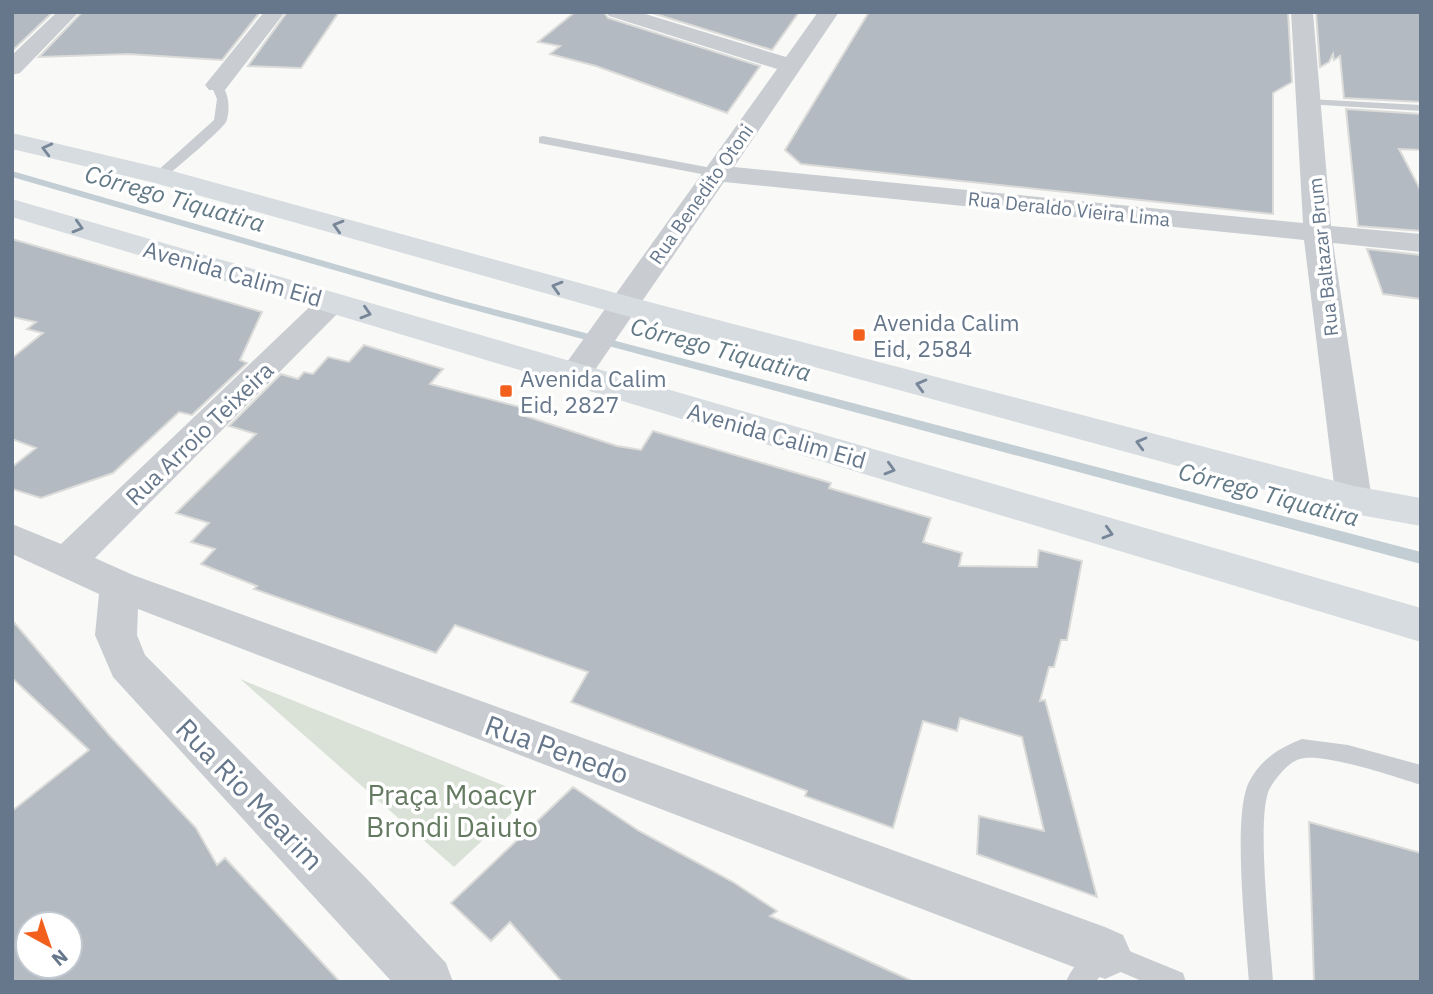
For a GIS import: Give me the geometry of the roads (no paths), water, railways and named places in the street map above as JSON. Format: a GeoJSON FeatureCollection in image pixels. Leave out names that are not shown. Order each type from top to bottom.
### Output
{"type":"FeatureCollection","features":[{"type":"Feature","properties":{"kind":"main road"},"geometry":{"type":"LineString","coordinates":[[12,141],[159,176],[616,316],[1354,500],[1421,512]]}},
{"type":"Feature","properties":{"kind":"main road","name":"Avenida Calim Eid"},"geometry":{"type":"LineString","coordinates":[[12,208],[332,302],[580,366],[1421,625]]}},
{"type":"Feature","properties":{"kind":"street"},"geometry":{"type":"LineString","coordinates":[[12,68],[69,12]]}},
{"type":"Feature","properties":{"kind":"street"},"geometry":{"type":"LineString","coordinates":[[217,85],[275,12]]}},
{"type":"Feature","properties":{"kind":"street"},"geometry":{"type":"LineString","coordinates":[[616,12],[791,66]]}},
{"type":"Feature","properties":{"kind":"street","name":"Rua Benedito Otoni"},"geometry":{"type":"LineString","coordinates":[[580,366],[829,12]]}},
{"type":"Feature","properties":{"kind":"street","name":"Rua Baltazar Brum"},"geometry":{"type":"LineString","coordinates":[[1303,12],[1318,235],[1354,500]]}},
{"type":"Feature","properties":{"kind":"street","name":"Rua Deraldo Vieira Lima"},"geometry":{"type":"LineString","coordinates":[[717,173],[1318,235],[1421,243]]}},
{"type":"Feature","properties":{"kind":"street","name":"Rua Arroio Teixeira"},"geometry":{"type":"LineString","coordinates":[[65,564],[332,302]]}},
{"type":"Feature","properties":{"kind":"street","name":"Rua Penedo"},"geometry":{"type":"LineString","coordinates":[[12,538],[118,586],[1091,967]]}},
{"type":"Feature","properties":{"kind":"street","name":"Rua Rio Mearim"},"geometry":{"type":"LineString","coordinates":[[118,586],[116,635],[128,665],[348,895],[427,982]]}},
{"type":"Feature","properties":{"kind":"lane"},"geometry":{"type":"LineString","coordinates":[[159,176],[220,121],[223,99],[217,85]]}},
{"type":"Feature","properties":{"kind":"lane"},"geometry":{"type":"LineString","coordinates":[[1309,102],[1421,108]]}},
{"type":"Feature","properties":{"kind":"lane"},"geometry":{"type":"LineString","coordinates":[[543,140],[717,173]]}},
{"type":"Feature","properties":{"kind":"lane"},"geometry":{"type":"LineString","coordinates":[[1261,982],[1252,833],[1258,786],[1283,756],[1302,748],[1348,754],[1421,775]]}},
{"type":"Feature","properties":{"kind":"lane"},"geometry":{"type":"LineString","coordinates":[[1091,967],[1174,982]]}},
{"type":"Feature","properties":{"kind":"waterway","name":"Córrego Tiquatira"},"geometry":{"type":"LineString","coordinates":[[12,174],[452,301],[1421,558]]}},
{"type":"Feature","properties":{"kind":"place","name":"Avenida Calim Eid, 2584"},"geometry":{"type":"Point","coordinates":[859,335]}},
{"type":"Feature","properties":{"kind":"place","name":"Avenida Calim Eid, 2827"},"geometry":{"type":"Point","coordinates":[506,391]}},
{"type":"Feature","properties":{"kind":"park label","name":"Praça Moacyr Brondi Daiuto"},"geometry":{"type":"Point","coordinates":[452,810]}}]}
